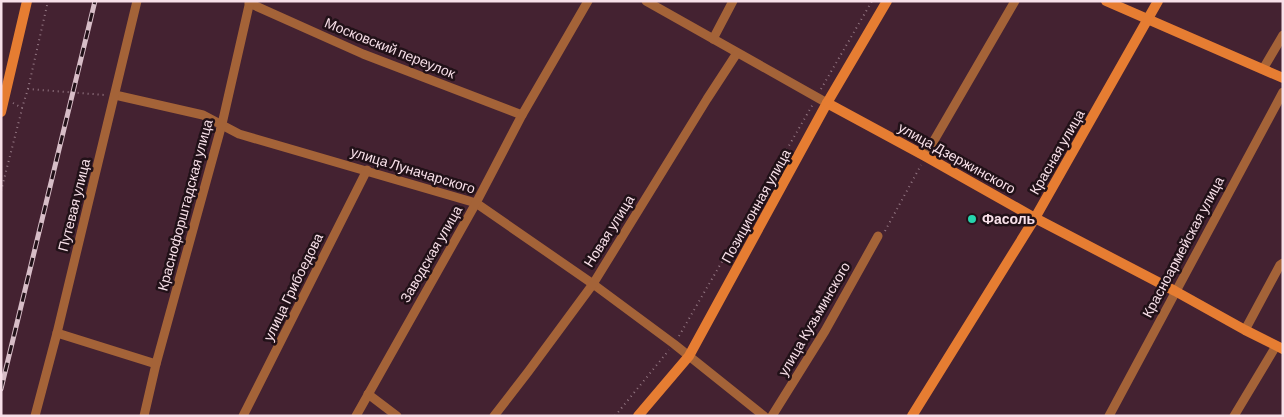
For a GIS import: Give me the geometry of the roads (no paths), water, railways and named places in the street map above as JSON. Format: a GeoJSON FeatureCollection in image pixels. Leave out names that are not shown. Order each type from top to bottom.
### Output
{"type":"FeatureCollection","features":[{"type":"Feature","properties":{"kind":"street"},"geometry":{"type":"LineString","coordinates":[[1,112],[6,73],[27,1]]}},
{"type":"Feature","properties":{"kind":"street","name":"Путевая улица"},"geometry":{"type":"LineString","coordinates":[[35,416],[57,333],[137,1]]}},
{"type":"Feature","properties":{"kind":"street","name":"Заводская улица"},"geometry":{"type":"LineString","coordinates":[[356,416],[476,203],[522,115],[588,1]]}},
{"type":"Feature","properties":{"kind":"street","name":"улица Дзержинского"},"geometry":{"type":"LineString","coordinates":[[646,1],[1035,218],[1175,290],[1279,348]]}},
{"type":"Feature","properties":{"kind":"street"},"geometry":{"type":"LineString","coordinates":[[714,39],[733,1]]}},
{"type":"Feature","properties":{"kind":"street","name":"Позиционная улица"},"geometry":{"type":"LineString","coordinates":[[638,416],[689,356],[827,103],[887,1]]}},
{"type":"Feature","properties":{"kind":"street"},"geometry":{"type":"LineString","coordinates":[[925,156],[1015,1]]}},
{"type":"Feature","properties":{"kind":"street"},"geometry":{"type":"LineString","coordinates":[[1106,1],[1283,78]]}},
{"type":"Feature","properties":{"kind":"street","name":"Красная улица"},"geometry":{"type":"LineString","coordinates":[[912,416],[1035,218],[1158,1]]}},
{"type":"Feature","properties":{"kind":"street","name":"Московский переулок"},"geometry":{"type":"LineString","coordinates":[[250,2],[363,54],[522,115]]}},
{"type":"Feature","properties":{"kind":"street","name":"Краснофорштадская улица"},"geometry":{"type":"LineString","coordinates":[[144,416],[156,364],[222,124],[250,2]]}},
{"type":"Feature","properties":{"kind":"street"},"geometry":{"type":"LineString","coordinates":[[1263,69],[1283,35]]}},
{"type":"Feature","properties":{"kind":"street","name":"Новая улица"},"geometry":{"type":"LineString","coordinates":[[494,416],[593,284],[737,53]]}},
{"type":"Feature","properties":{"kind":"street","name":"Красноармейская улица"},"geometry":{"type":"LineString","coordinates":[[1109,416],[1283,92]]}},
{"type":"Feature","properties":{"kind":"street","name":"улица Луначарского"},"geometry":{"type":"LineString","coordinates":[[115,95],[203,115],[238,134],[476,203],[593,284],[674,344],[764,416]]}},
{"type":"Feature","properties":{"kind":"street","name":"улица Грибоедова"},"geometry":{"type":"LineString","coordinates":[[243,416],[366,170]]}},
{"type":"Feature","properties":{"kind":"street","name":"улица Кузьминского"},"geometry":{"type":"LineString","coordinates":[[772,416],[825,331],[878,236]]}},
{"type":"Feature","properties":{"kind":"street"},"geometry":{"type":"LineString","coordinates":[[1245,330],[1280,265],[1283,263]]}},
{"type":"Feature","properties":{"kind":"street"},"geometry":{"type":"LineString","coordinates":[[57,333],[156,364]]}},
{"type":"Feature","properties":{"kind":"street"},"geometry":{"type":"LineString","coordinates":[[1234,416],[1279,348]]}},
{"type":"Feature","properties":{"kind":"street"},"geometry":{"type":"LineString","coordinates":[[368,394],[397,416]]}},
{"type":"Feature","properties":{"kind":"railway"},"geometry":{"type":"LineString","coordinates":[[1,389],[95,1]]}},
{"type":"Feature","properties":{"kind":"place","name":"Фасоль"},"geometry":{"type":"Point","coordinates":[972,219]}}]}
